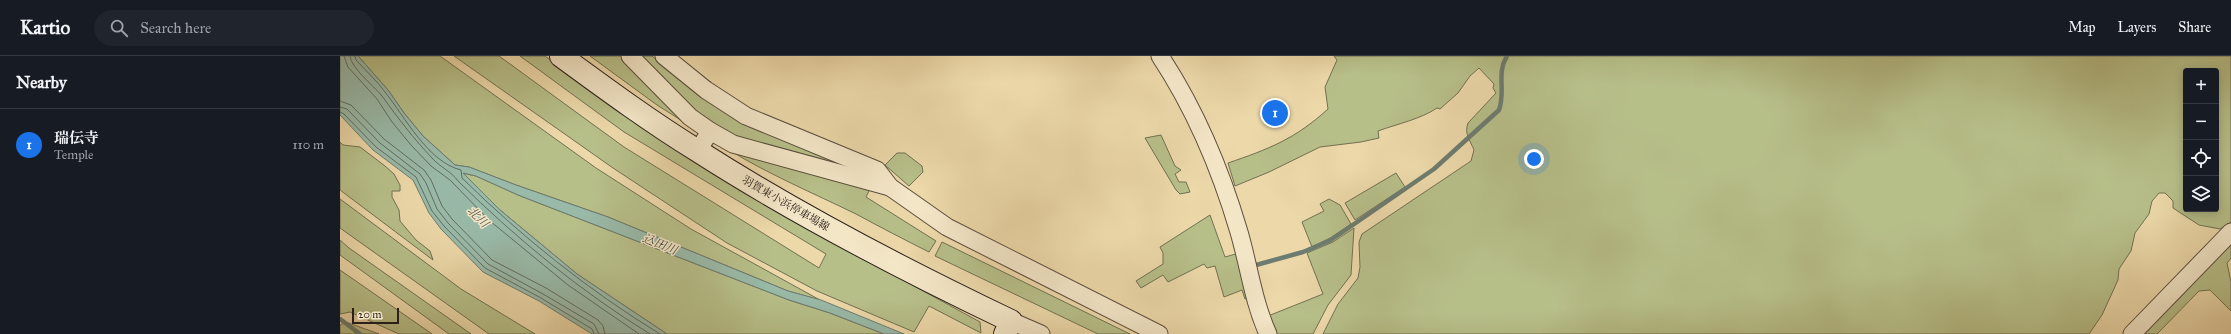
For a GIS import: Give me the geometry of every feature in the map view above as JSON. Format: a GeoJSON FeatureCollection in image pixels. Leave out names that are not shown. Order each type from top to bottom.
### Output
{"type":"FeatureCollection","features":[{"type":"Feature","properties":{"kind":"main road","name":"羽賀東小浜停車場線"},"geometry":{"type":"LineString","coordinates":[[562,56],[632,107],[698,151],[854,241],[1008,327]]}},
{"type":"Feature","properties":{"kind":"street"},"geometry":{"type":"LineString","coordinates":[[630,56],[690,117],[710,131],[733,144],[890,187]]}},
{"type":"Feature","properties":{"kind":"street"},"geometry":{"type":"LineString","coordinates":[[664,56],[706,90],[746,116],[877,170],[890,187],[948,227],[1159,334]]}},
{"type":"Feature","properties":{"kind":"street"},"geometry":{"type":"LineString","coordinates":[[1160,56],[1183,92],[1228,198],[1239,233],[1253,294],[1268,334]]}},
{"type":"Feature","properties":{"kind":"street"},"geometry":{"type":"LineString","coordinates":[[698,151],[710,131]]}},
{"type":"Feature","properties":{"kind":"street"},"geometry":{"type":"LineString","coordinates":[[2132,334],[2231,232]]}},
{"type":"Feature","properties":{"kind":"street"},"geometry":{"type":"LineString","coordinates":[[1008,327],[1041,334]]}},
{"type":"Feature","properties":{"kind":"green space"},"geometry":{"type":"Polygon","coordinates":[[[358,56],[440,56],[596,168],[691,229],[820,300],[788,291],[608,217],[469,167],[455,165],[423,136],[388,90],[358,56]]]}},
{"type":"Feature","properties":{"kind":"green space"},"geometry":{"type":"Polygon","coordinates":[[[454,56],[499,56],[624,147],[819,268],[826,254],[624,132],[520,56],[545,56],[587,87],[832,241],[980,322],[981,333],[929,306],[914,332],[817,291],[727,243],[613,168],[454,56]]]}},
{"type":"Feature","properties":{"kind":"green space"},"geometry":{"type":"Polygon","coordinates":[[[590,56],[621,56],[687,124],[657,105],[590,56]]]}},
{"type":"Feature","properties":{"kind":"green space"},"geometry":{"type":"Polygon","coordinates":[[[640,56],[652,56],[701,97],[871,175],[735,137],[697,114],[640,56]]]}},
{"type":"Feature","properties":{"kind":"green space"},"geometry":{"type":"Polygon","coordinates":[[[1334,56],[2231,56],[2231,222],[2220,229],[2199,225],[2173,208],[2173,201],[2165,193],[2159,193],[2152,201],[2149,214],[2135,233],[2131,251],[2119,269],[2118,280],[2102,315],[2089,334],[1323,334],[1338,304],[1358,278],[1360,267],[1359,242],[1362,234],[1471,161],[1474,150],[1467,134],[1468,123],[1496,93],[1493,88],[1494,84],[1479,68],[1470,76],[1458,93],[1440,109],[1437,108],[1416,118],[1378,131],[1379,138],[1361,142],[1320,147],[1269,172],[1235,186],[1228,163],[1269,148],[1293,136],[1316,119],[1328,109],[1325,87],[1337,60],[1334,56]]]}},
{"type":"Feature","properties":{"kind":"green space"},"geometry":{"type":"Polygon","coordinates":[[[1161,135],[1175,166],[1181,170],[1175,174],[1179,182],[1186,182],[1190,192],[1180,194],[1176,190],[1145,138],[1161,135]]]}},
{"type":"Feature","properties":{"kind":"green space"},"geometry":{"type":"Polygon","coordinates":[[[340,142],[343,145],[360,147],[394,174],[400,185],[400,191],[392,191],[392,197],[399,210],[400,221],[416,240],[430,251],[433,260],[340,190],[340,142]]]}},
{"type":"Feature","properties":{"kind":"green space"},"geometry":{"type":"Polygon","coordinates":[[[729,150],[870,189],[866,197],[936,241],[929,252],[856,214],[776,176],[729,150]]]}},
{"type":"Feature","properties":{"kind":"green space"},"geometry":{"type":"Polygon","coordinates":[[[897,153],[905,153],[922,166],[923,172],[909,186],[885,165],[897,153]]]}},
{"type":"Feature","properties":{"kind":"green space"},"geometry":{"type":"Polygon","coordinates":[[[462,173],[476,176],[518,195],[789,300],[830,313],[884,334],[667,334],[577,274],[500,210],[462,173]]]}},
{"type":"Feature","properties":{"kind":"green space"},"geometry":{"type":"Polygon","coordinates":[[[1396,173],[1405,187],[1355,220],[1345,203],[1396,173]]]}},
{"type":"Feature","properties":{"kind":"green space"},"geometry":{"type":"Polygon","coordinates":[[[340,199],[461,289],[535,334],[489,334],[340,228],[340,199]]]}},
{"type":"Feature","properties":{"kind":"green space"},"geometry":{"type":"Polygon","coordinates":[[[1329,199],[1340,205],[1351,224],[1330,238],[1312,247],[1302,222],[1324,211],[1320,204],[1329,199]]]}},
{"type":"Feature","properties":{"kind":"green space"},"geometry":{"type":"Polygon","coordinates":[[[1210,215],[1225,257],[1239,253],[1250,296],[1245,299],[1242,290],[1224,297],[1215,266],[1207,268],[1204,264],[1168,282],[1163,275],[1141,288],[1136,281],[1163,264],[1163,253],[1160,247],[1210,215]]]}},
{"type":"Feature","properties":{"kind":"green space"},"geometry":{"type":"Polygon","coordinates":[[[1354,228],[1351,275],[1328,305],[1313,334],[1275,334],[1268,316],[1323,294],[1307,253],[1333,242],[1354,228]]]}},
{"type":"Feature","properties":{"kind":"green space"},"geometry":{"type":"Polygon","coordinates":[[[340,240],[349,248],[471,334],[449,334],[340,255],[340,240]]]}},
{"type":"Feature","properties":{"kind":"green space"},"geometry":{"type":"Polygon","coordinates":[[[2231,241],[2231,258],[2227,263],[2231,282],[2231,311],[2210,290],[2199,291],[2157,334],[2140,334],[2231,241]]]}},
{"type":"Feature","properties":{"kind":"green space"},"geometry":{"type":"Polygon","coordinates":[[[942,242],[1130,334],[1098,334],[935,256],[942,242]]]}},
{"type":"Feature","properties":{"kind":"green space"},"geometry":{"type":"Polygon","coordinates":[[[340,270],[432,334],[399,334],[350,312],[340,314],[340,270]]]}},
{"type":"Feature","properties":{"kind":"green space"},"geometry":{"type":"Polygon","coordinates":[[[346,322],[379,334],[340,334],[340,325],[346,322]]]}},
{"type":"Feature","properties":{"kind":"water"},"geometry":{"type":"Polygon","coordinates":[[[340,56],[358,56],[388,90],[423,136],[455,165],[469,167],[608,217],[788,291],[821,300],[904,334],[884,334],[830,313],[789,300],[518,195],[476,176],[463,173],[500,210],[577,274],[667,334],[592,334],[539,301],[483,272],[441,229],[429,213],[413,180],[373,150],[340,115],[340,56]]]}},
{"type":"Feature","properties":{"kind":"waterway"},"geometry":{"type":"LineString","coordinates":[[1256,265],[1303,252],[1331,240],[1434,169],[1499,110],[1502,96],[1502,69],[1507,56]]}},
{"type":"Feature","properties":{"kind":"waterway"},"geometry":{"type":"LineString","coordinates":[[340,319],[360,334]]}},
{"type":"Feature","properties":{"kind":"place","name":"瑞伝寺"},"geometry":{"type":"Point","coordinates":[1275,113]}},
{"type":"Feature","properties":{"kind":"water label","name":"北川"},"geometry":{"type":"Point","coordinates":[478,217]}},
{"type":"Feature","properties":{"kind":"water label","name":"込田川"},"geometry":{"type":"Point","coordinates":[660,244]}}]}
